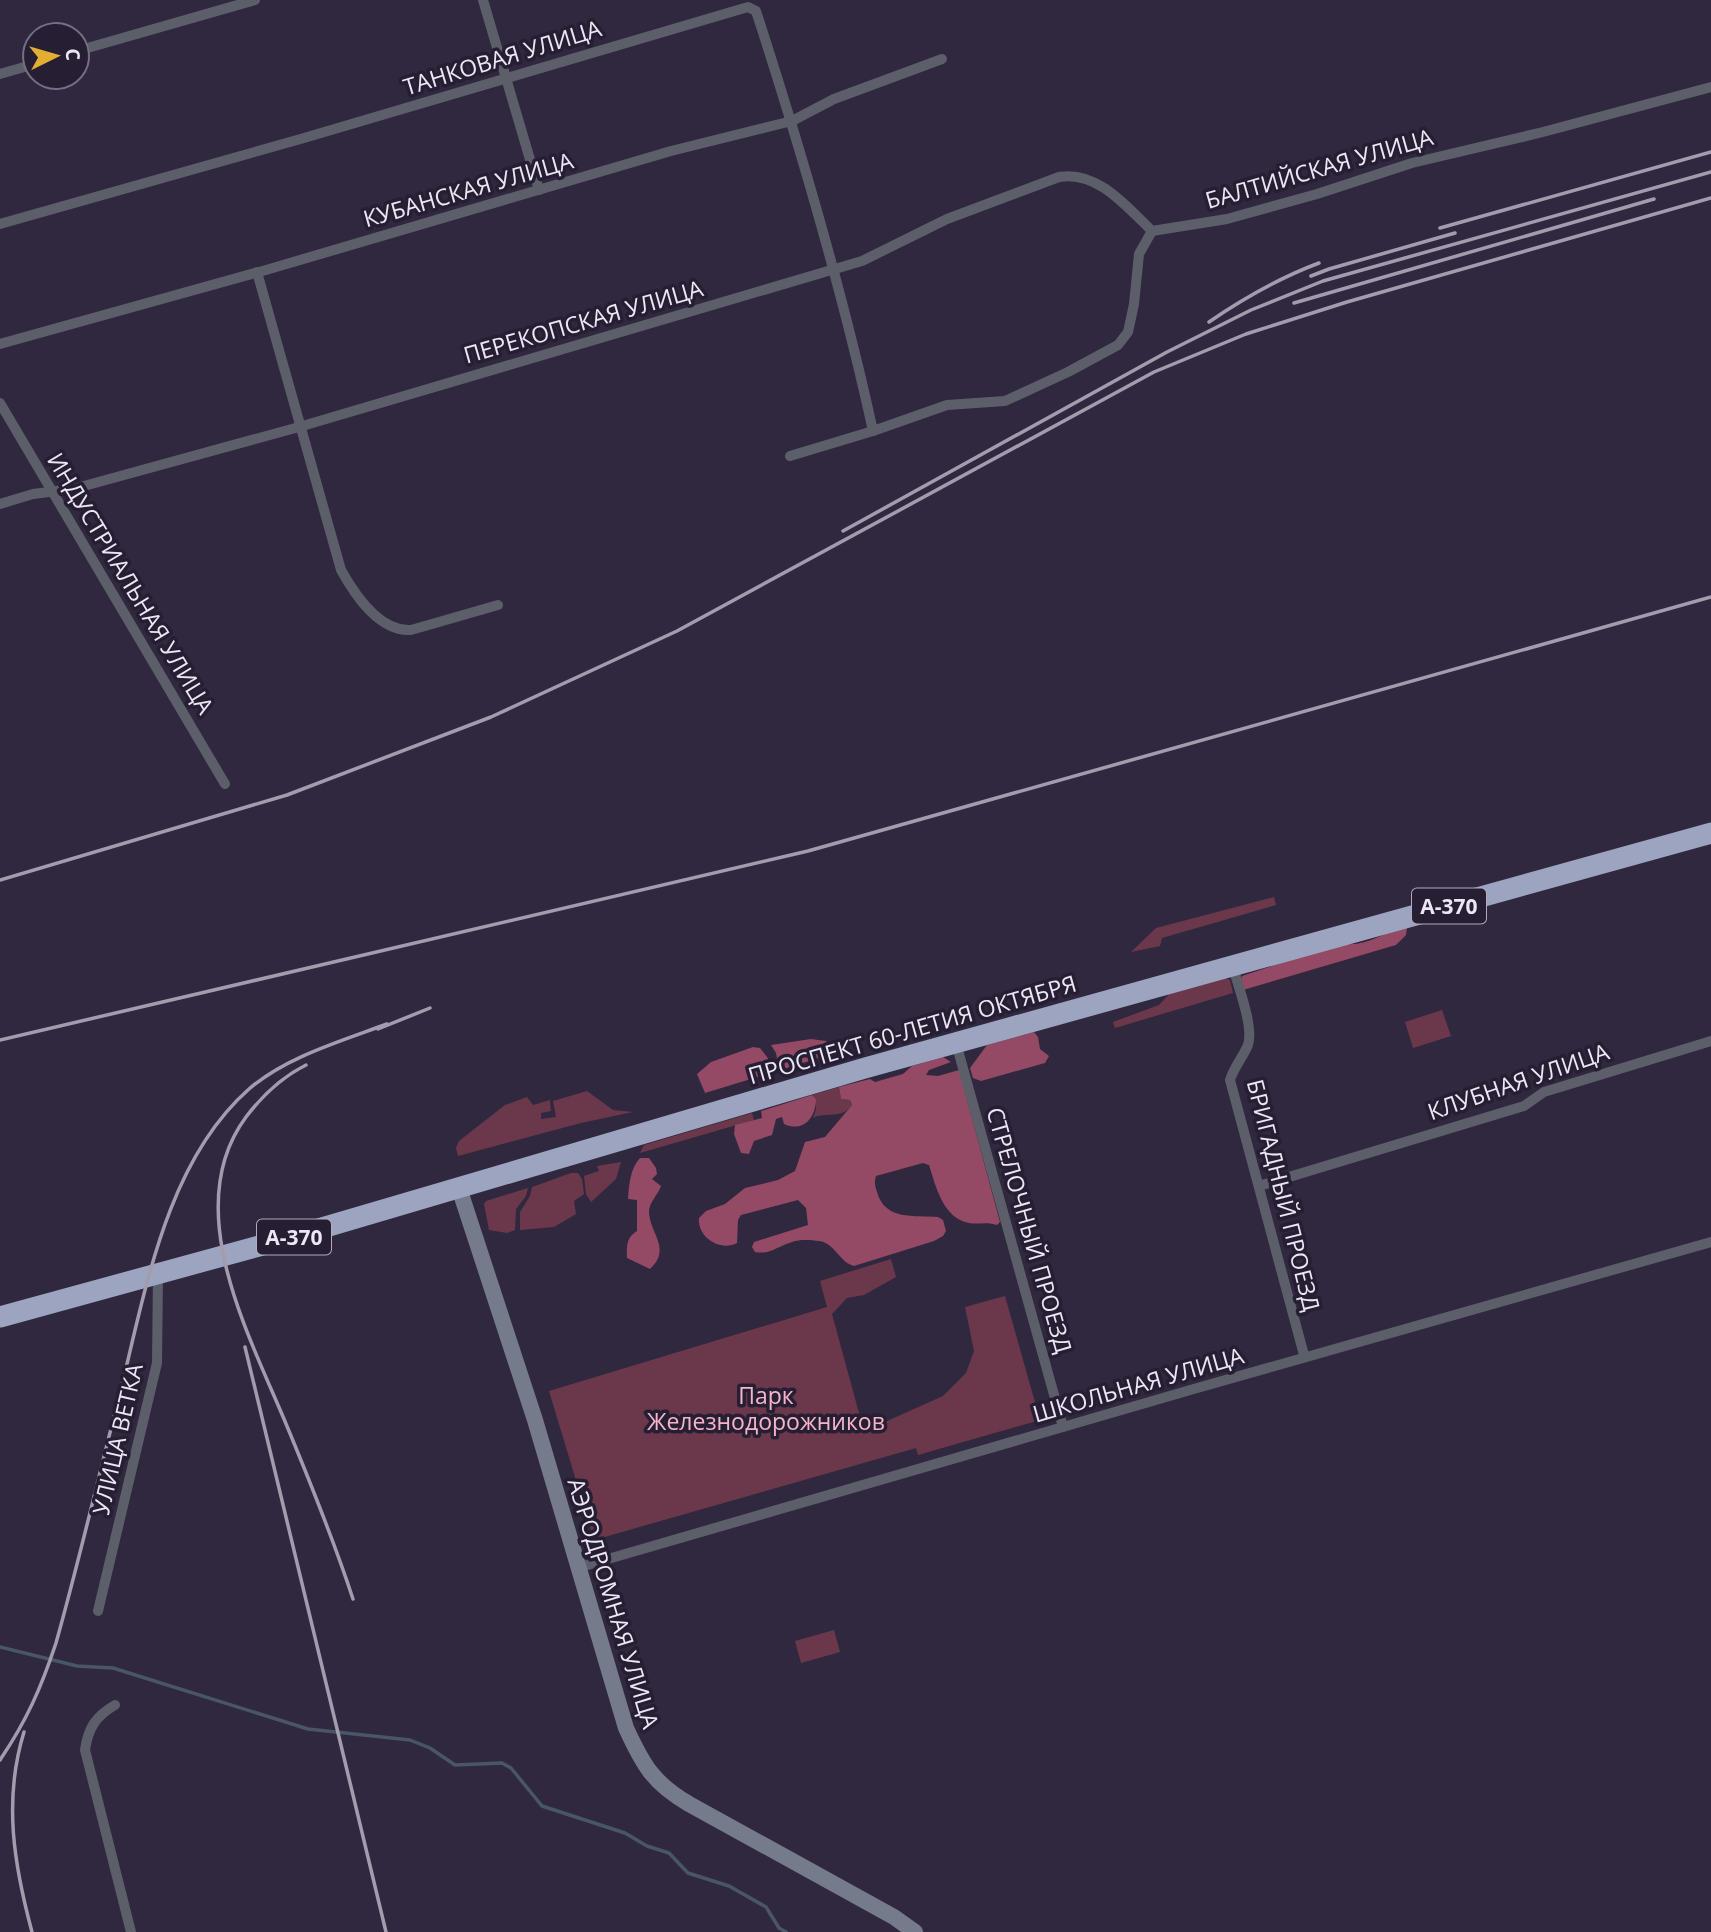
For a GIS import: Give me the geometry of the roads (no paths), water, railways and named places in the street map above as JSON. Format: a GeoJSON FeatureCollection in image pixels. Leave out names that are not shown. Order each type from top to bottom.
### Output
{"type":"FeatureCollection","features":[{"type":"Feature","properties":{"kind":"highway","name":"ПРОСПЕКТ 60-ЛЕТИЯ ОКТЯБРЯ"},"geometry":{"type":"LineString","coordinates":[[0,1317],[459,1188],[956,1043],[1711,833]]}},
{"type":"Feature","properties":{"kind":"highway","name":"ПРОСПЕКТ 60-ЛЕТИЯ ОКТЯБРЯ"},"geometry":{"type":"LineString","coordinates":[[0,1308],[92,1285],[128,1281]]}},
{"type":"Feature","properties":{"kind":"street"},"geometry":{"type":"LineString","coordinates":[[91,47],[255,0]]}},
{"type":"Feature","properties":{"kind":"street"},"geometry":{"type":"LineString","coordinates":[[482,0],[539,190]]}},
{"type":"Feature","properties":{"kind":"street","name":"ТАНКОВАЯ УЛИЦА"},"geometry":{"type":"LineString","coordinates":[[0,224],[748,7],[756,11],[792,121],[834,269],[873,431]]}},
{"type":"Feature","properties":{"kind":"street","name":"КУБАНСКАЯ УЛИЦА"},"geometry":{"type":"LineString","coordinates":[[0,344],[671,151],[792,121],[834,99],[942,59]]}},
{"type":"Feature","properties":{"kind":"street"},"geometry":{"type":"LineString","coordinates":[[0,74],[21,68]]}},
{"type":"Feature","properties":{"kind":"street","name":"БАЛТИЙСКАЯ УЛИЦА"},"geometry":{"type":"LineString","coordinates":[[1152,231],[1227,219],[1317,194],[1412,163],[1543,132],[1711,87]]}},
{"type":"Feature","properties":{"kind":"street","name":"ПЕРЕКОПСКАЯ УЛИЦА"},"geometry":{"type":"LineString","coordinates":[[0,504],[51,491],[73,489],[299,427],[862,261],[947,219],[1011,193],[1070,175],[1090,179],[1099,184],[1152,231]]}},
{"type":"Feature","properties":{"kind":"street"},"geometry":{"type":"LineString","coordinates":[[790,456],[947,405],[1005,401],[1118,345],[1128,332],[1135,304],[1139,254],[1152,231]]}},
{"type":"Feature","properties":{"kind":"street"},"geometry":{"type":"LineString","coordinates":[[257,272],[341,570],[365,605],[394,629],[411,630],[498,605]]}},
{"type":"Feature","properties":{"kind":"street","name":"ИНДУСТРИАЛЬНАЯ УЛИЦА"},"geometry":{"type":"LineString","coordinates":[[0,403],[225,784]]}},
{"type":"Feature","properties":{"kind":"street","name":"БРИГАДНЫЙ ПРОЕЗД"},"geometry":{"type":"LineString","coordinates":[[1233,967],[1251,1034],[1248,1046],[1230,1080],[1304,1356]]}},
{"type":"Feature","properties":{"kind":"street","name":"КЛУБНАЯ УЛИЦА"},"geometry":{"type":"LineString","coordinates":[[1259,1186],[1524,1106],[1544,1092],[1711,1041]]}},
{"type":"Feature","properties":{"kind":"street","name":"СТРЕЛОЧНЫЙ ПРОЕЗД"},"geometry":{"type":"LineString","coordinates":[[956,1043],[1063,1427]]}},
{"type":"Feature","properties":{"kind":"street","name":"АЭРОДРОМНАЯ УЛИЦА"},"geometry":{"type":"LineString","coordinates":[[459,1188],[535,1420],[626,1728],[646,1768],[658,1782],[689,1804],[894,1917],[915,1932]]}},
{"type":"Feature","properties":{"kind":"street","name":"ШКОЛЬНАЯ УЛИЦА"},"geometry":{"type":"LineString","coordinates":[[577,1568],[1304,1356],[1711,1242]]}},
{"type":"Feature","properties":{"kind":"street","name":"УЛИЦА ВЕТКА"},"geometry":{"type":"LineString","coordinates":[[98,1611],[157,1363],[158,1274]]}},
{"type":"Feature","properties":{"kind":"street"},"geometry":{"type":"LineString","coordinates":[[115,1705],[94,1721],[85,1750],[131,1932]]}},
{"type":"Feature","properties":{"kind":"waterway"},"geometry":{"type":"LineString","coordinates":[[0,1647],[77,1666],[113,1668],[308,1729],[410,1740],[430,1748],[455,1765],[502,1763],[511,1768],[542,1806],[625,1833],[647,1846],[669,1853],[688,1873],[729,1886],[766,1907],[779,1928],[786,1932]]}},
{"type":"Feature","properties":{"kind":"railway"},"geometry":{"type":"LineString","coordinates":[[1440,228],[1711,152]]}},
{"type":"Feature","properties":{"kind":"railway"},"geometry":{"type":"LineString","coordinates":[[843,531],[1167,352],[1251,310],[1323,281],[1711,172]]}},
{"type":"Feature","properties":{"kind":"railway"},"geometry":{"type":"LineString","coordinates":[[0,880],[287,795],[491,717],[677,631],[1154,372],[1246,334],[1347,302],[1711,198]]}},
{"type":"Feature","properties":{"kind":"railway"},"geometry":{"type":"LineString","coordinates":[[1294,303],[1654,199]]}},
{"type":"Feature","properties":{"kind":"railway"},"geometry":{"type":"LineString","coordinates":[[1311,276],[1455,233]]}},
{"type":"Feature","properties":{"kind":"railway"},"geometry":{"type":"LineString","coordinates":[[1209,322],[1262,289],[1319,263]]}},
{"type":"Feature","properties":{"kind":"railway"},"geometry":{"type":"LineString","coordinates":[[0,1040],[808,851],[1711,597]]}},
{"type":"Feature","properties":{"kind":"railway"},"geometry":{"type":"LineString","coordinates":[[378,1029],[430,1008]]}},
{"type":"Feature","properties":{"kind":"railway"},"geometry":{"type":"LineString","coordinates":[[0,1760],[32,1703],[56,1643],[149,1274],[162,1232],[197,1154],[220,1119],[249,1089],[264,1078],[315,1051],[387,1024]]}},
{"type":"Feature","properties":{"kind":"railway"},"geometry":{"type":"LineString","coordinates":[[306,1065],[281,1081],[259,1102],[246,1117],[227,1152],[219,1189],[219,1228],[226,1268],[238,1308],[312,1486],[353,1599]]}},
{"type":"Feature","properties":{"kind":"railway"},"geometry":{"type":"LineString","coordinates":[[245,1347],[386,1932]]}},
{"type":"Feature","properties":{"kind":"railway"},"geometry":{"type":"LineString","coordinates":[[24,1732],[14,1783],[13,1832],[20,1882],[32,1932]]}},
{"type":"Feature","properties":{"kind":"park label","name":"Парк Железнодорожников"},"geometry":{"type":"Point","coordinates":[766,1408]}}]}
